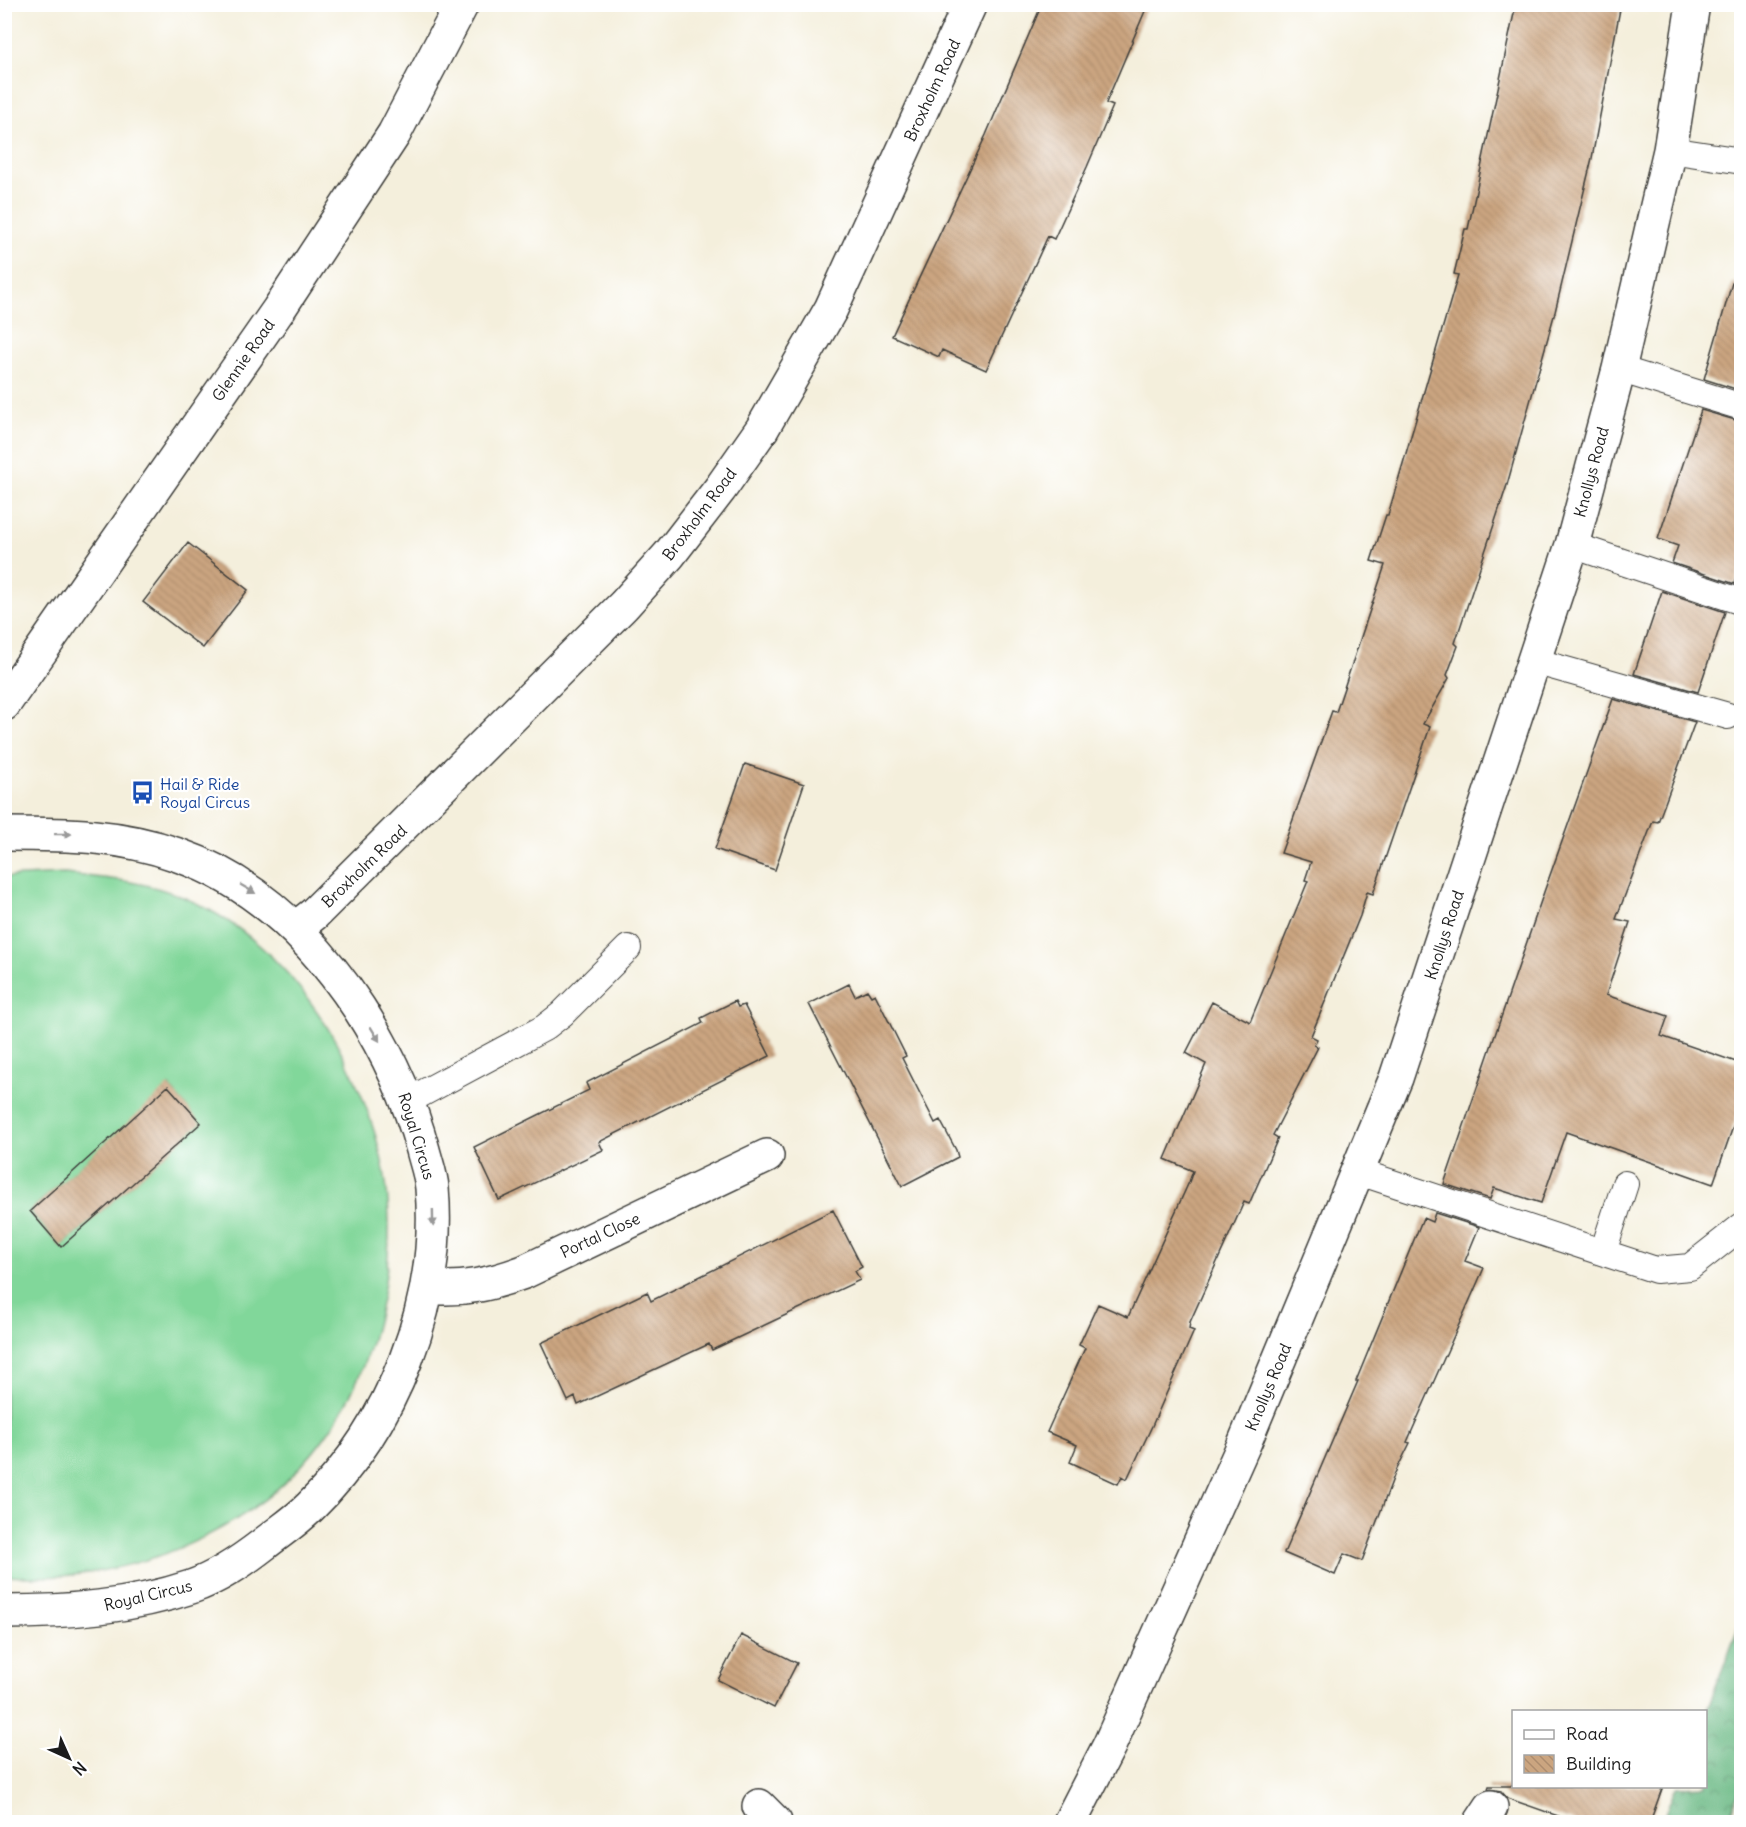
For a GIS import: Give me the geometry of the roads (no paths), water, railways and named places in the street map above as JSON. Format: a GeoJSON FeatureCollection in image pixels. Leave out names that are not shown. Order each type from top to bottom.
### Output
{"type":"FeatureCollection","features":[{"type":"Feature","properties":{"kind":"street","name":"Glennie Road"},"geometry":{"type":"LineString","coordinates":[[4,704],[279,309],[394,134],[462,4]]}},
{"type":"Feature","properties":{"kind":"street","name":"Broxholm Road"},"geometry":{"type":"LineString","coordinates":[[295,929],[314,914],[459,773],[624,605],[669,555],[720,489],[762,429],[831,309],[970,4]]}},
{"type":"Feature","properties":{"kind":"street","name":"Knollys Road"},"geometry":{"type":"LineString","coordinates":[[1070,1822],[1109,1746],[1244,1444],[1359,1172],[1396,1078],[1572,544],[1619,369],[1670,150],[1693,4]]}},
{"type":"Feature","properties":{"kind":"street","name":"Royal Circus"},"geometry":{"type":"LineString","coordinates":[[4,834],[83,834],[130,841],[179,855],[222,874],[258,895],[295,929],[348,992],[380,1041],[408,1101],[432,1184],[434,1224],[427,1287],[399,1378],[373,1425],[347,1464],[310,1507],[245,1559],[191,1587],[124,1604],[63,1612],[4,1612]]}},
{"type":"Feature","properties":{"kind":"street","name":"Portal Close"},"geometry":{"type":"LineString","coordinates":[[427,1287],[450,1290],[489,1285],[524,1272],[767,1156]]}},
{"type":"Feature","properties":{"kind":"lane"},"geometry":{"type":"LineString","coordinates":[[1670,150],[1742,161]]}},
{"type":"Feature","properties":{"kind":"lane"},"geometry":{"type":"LineString","coordinates":[[1619,369],[1742,407]]}},
{"type":"Feature","properties":{"kind":"lane"},"geometry":{"type":"LineString","coordinates":[[1572,544],[1742,602]]}},
{"type":"Feature","properties":{"kind":"lane"},"geometry":{"type":"LineString","coordinates":[[1534,661],[1728,716]]}},
{"type":"Feature","properties":{"kind":"lane"},"geometry":{"type":"LineString","coordinates":[[408,1101],[544,1028],[562,1014],[628,948]]}},
{"type":"Feature","properties":{"kind":"lane"},"geometry":{"type":"LineString","coordinates":[[1359,1172],[1656,1270],[1690,1267],[1742,1226]]}},
{"type":"Feature","properties":{"kind":"lane"},"geometry":{"type":"LineString","coordinates":[[1603,1252],[1625,1184]]}},
{"type":"Feature","properties":{"kind":"place","name":"Hail & Ride Royal Circus"},"geometry":{"type":"Point","coordinates":[142,793]}}]}
